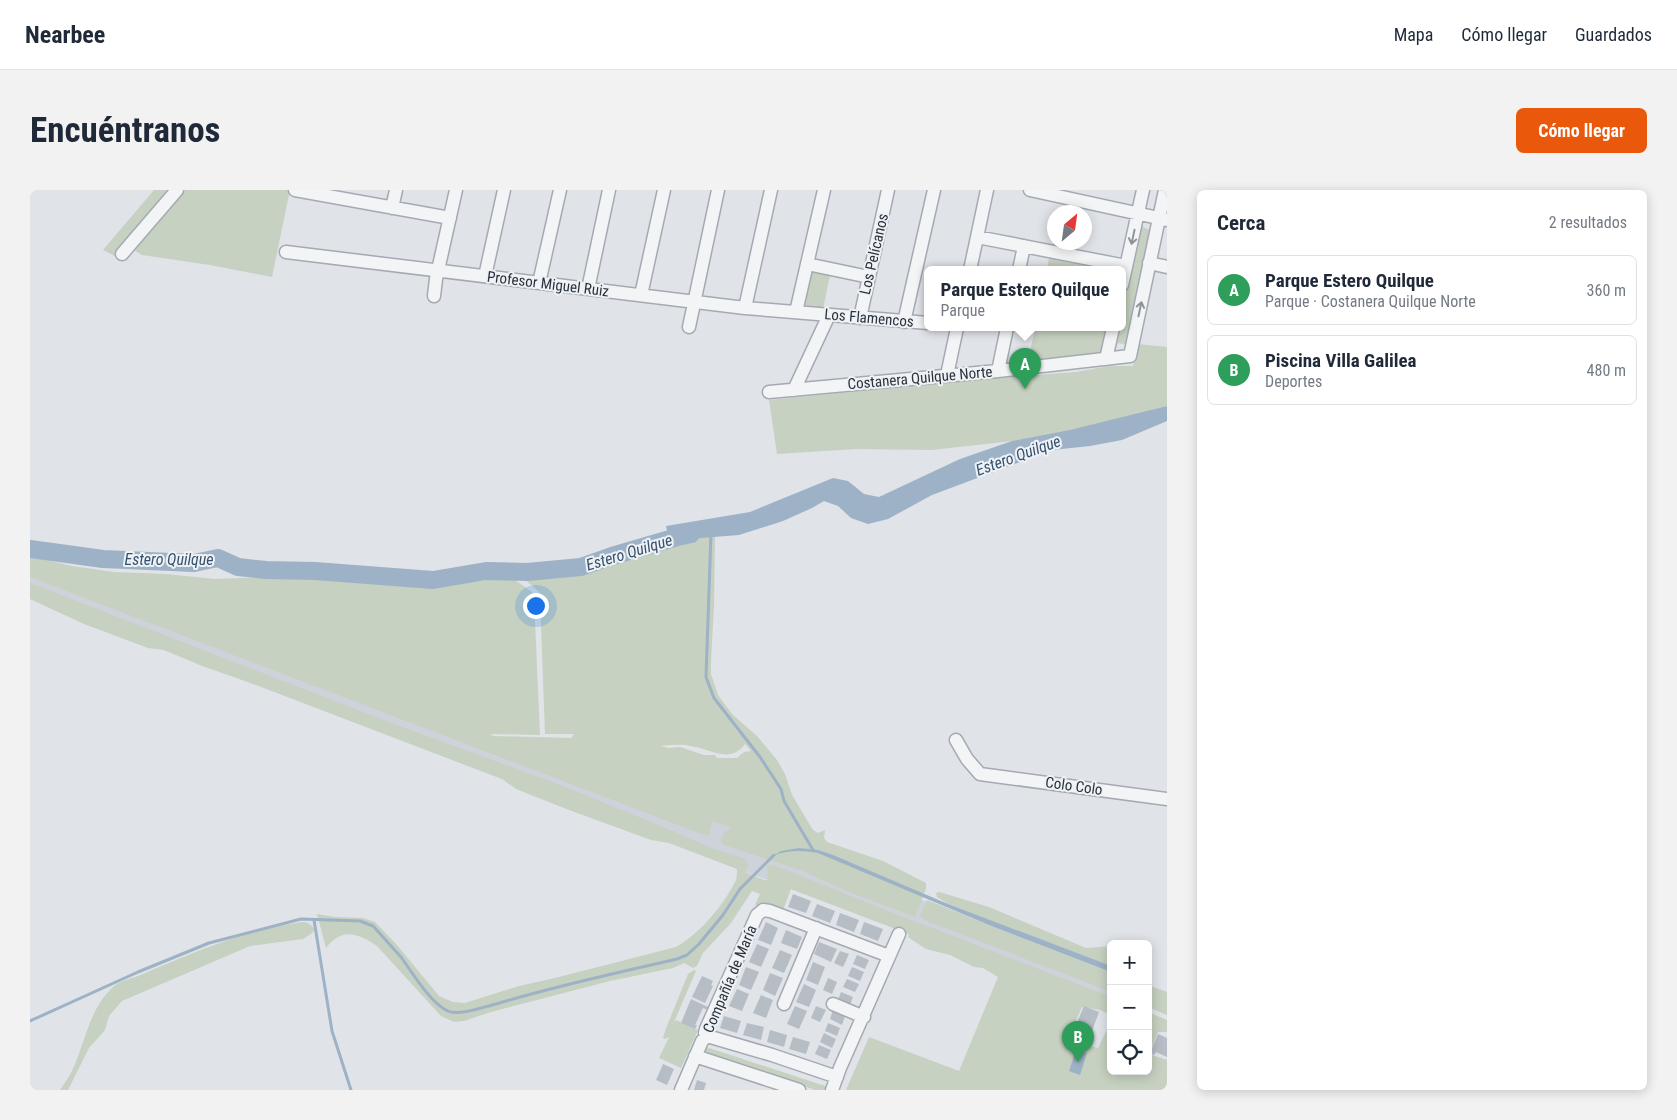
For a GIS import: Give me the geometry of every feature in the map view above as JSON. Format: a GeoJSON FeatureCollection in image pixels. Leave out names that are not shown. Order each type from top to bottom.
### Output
{"type":"FeatureCollection","features":[{"type":"Feature","properties":{"kind":"street"},"geometry":{"type":"LineString","coordinates":[[122,254],[177,190]]}},
{"type":"Feature","properties":{"kind":"street"},"geometry":{"type":"LineString","coordinates":[[295,190],[343,194],[392,208],[450,218]]}},
{"type":"Feature","properties":{"kind":"street"},"geometry":{"type":"LineString","coordinates":[[392,208],[396,190]]}},
{"type":"Feature","properties":{"kind":"street"},"geometry":{"type":"LineString","coordinates":[[434,296],[456,190]]}},
{"type":"Feature","properties":{"kind":"street"},"geometry":{"type":"LineString","coordinates":[[485,276],[504,190]]}},
{"type":"Feature","properties":{"kind":"street"},"geometry":{"type":"LineString","coordinates":[[539,283],[560,190]]}},
{"type":"Feature","properties":{"kind":"street"},"geometry":{"type":"LineString","coordinates":[[588,289],[609,190]]}},
{"type":"Feature","properties":{"kind":"street"},"geometry":{"type":"LineString","coordinates":[[641,295],[664,190]]}},
{"type":"Feature","properties":{"kind":"street"},"geometry":{"type":"LineString","coordinates":[[689,327],[718,190]]}},
{"type":"Feature","properties":{"kind":"street"},"geometry":{"type":"LineString","coordinates":[[745,308],[771,190]]}},
{"type":"Feature","properties":{"kind":"street"},"geometry":{"type":"LineString","coordinates":[[796,312],[824,190]]}},
{"type":"Feature","properties":{"kind":"street","name":"Los Pelícanos"},"geometry":{"type":"LineString","coordinates":[[860,318],[888,190]]}},
{"type":"Feature","properties":{"kind":"street"},"geometry":{"type":"LineString","coordinates":[[904,322],[934,190]]}},
{"type":"Feature","properties":{"kind":"street"},"geometry":{"type":"LineString","coordinates":[[971,266],[987,190]]}},
{"type":"Feature","properties":{"kind":"street"},"geometry":{"type":"LineString","coordinates":[[1034,190],[1084,196],[1163,219]]}},
{"type":"Feature","properties":{"kind":"street"},"geometry":{"type":"LineString","coordinates":[[977,237],[1126,266],[1143,190]]}},
{"type":"Feature","properties":{"kind":"street"},"geometry":{"type":"LineString","coordinates":[[1165,190],[1163,219],[1149,263],[1167,267]]}},
{"type":"Feature","properties":{"kind":"street"},"geometry":{"type":"LineString","coordinates":[[1020,266],[1024,246]]}},
{"type":"Feature","properties":{"kind":"street","name":"Profesor Miguel Ruiz"},"geometry":{"type":"LineString","coordinates":[[286,252],[693,302],[810,313]]}},
{"type":"Feature","properties":{"kind":"street","name":"Costanera Quilque Norte"},"geometry":{"type":"LineString","coordinates":[[770,392],[998,371],[1130,356],[1149,263]]}},
{"type":"Feature","properties":{"kind":"street"},"geometry":{"type":"LineString","coordinates":[[807,264],[869,277]]}},
{"type":"Feature","properties":{"kind":"street","name":"Los Flamencos"},"geometry":{"type":"LineString","coordinates":[[810,313],[924,324]]}},
{"type":"Feature","properties":{"kind":"street"},"geometry":{"type":"LineString","coordinates":[[794,390],[829,315]]}},
{"type":"Feature","properties":{"kind":"street"},"geometry":{"type":"LineString","coordinates":[[947,375],[956,331]]}},
{"type":"Feature","properties":{"kind":"street"},"geometry":{"type":"LineString","coordinates":[[998,371],[1006,331]]}},
{"type":"Feature","properties":{"kind":"street"},"geometry":{"type":"LineString","coordinates":[[1106,359],[1112,331]]}},
{"type":"Feature","properties":{"kind":"street","name":"Colo Colo"},"geometry":{"type":"LineString","coordinates":[[956,740],[967,759],[980,774],[1167,799]]}},
{"type":"Feature","properties":{"kind":"street","name":"Compañía de María"},"geometry":{"type":"LineString","coordinates":[[681,1090],[702,1041],[707,1036],[704,1033],[759,913],[763,910],[890,956]]}},
{"type":"Feature","properties":{"kind":"street"},"geometry":{"type":"LineString","coordinates":[[784,1004],[816,928]]}},
{"type":"Feature","properties":{"kind":"street"},"geometry":{"type":"LineString","coordinates":[[832,1090],[899,934]]}},
{"type":"Feature","properties":{"kind":"street"},"geometry":{"type":"LineString","coordinates":[[833,1004],[864,1017]]}},
{"type":"Feature","properties":{"kind":"street"},"geometry":{"type":"LineString","coordinates":[[707,1036],[837,1077]]}},
{"type":"Feature","properties":{"kind":"street"},"geometry":{"type":"LineString","coordinates":[[695,1056],[766,1085],[799,1090]]}},
{"type":"Feature","properties":{"kind":"shaded area"},"geometry":{"type":"Polygon","coordinates":[[[30,560],[1107,970],[1107,1009],[30,599],[30,560]]]}},
{"type":"Feature","properties":{"kind":"green space"},"geometry":{"type":"Polygon","coordinates":[[[154,190],[172,190],[115,256],[103,250],[154,190]]]}},
{"type":"Feature","properties":{"kind":"green space"},"geometry":{"type":"Polygon","coordinates":[[[185,190],[290,190],[272,277],[142,255],[134,250],[185,190]]]}},
{"type":"Feature","properties":{"kind":"green space"},"geometry":{"type":"Polygon","coordinates":[[[1138,225],[1150,230],[1127,344],[1114,343],[1116,331],[1126,331],[1126,287],[1138,225]]]}},
{"type":"Feature","properties":{"kind":"green space"},"geometry":{"type":"Polygon","coordinates":[[[1050,252],[1106,266],[1048,266],[1050,252]]]}},
{"type":"Feature","properties":{"kind":"green space"},"geometry":{"type":"Polygon","coordinates":[[[807,264],[831,270],[822,314],[796,312],[807,264]]]}},
{"type":"Feature","properties":{"kind":"green space"},"geometry":{"type":"Polygon","coordinates":[[[1034,331],[1112,331],[1106,359],[1028,362],[1034,331]]]}},
{"type":"Feature","properties":{"kind":"green space"},"geometry":{"type":"Polygon","coordinates":[[[1137,344],[1167,347],[1167,406],[1070,431],[1012,441],[932,450],[856,449],[777,454],[769,400],[1076,372],[1109,366],[1133,366],[1137,344]]]}},
{"type":"Feature","properties":{"kind":"green space"},"geometry":{"type":"Polygon","coordinates":[[[715,536],[711,674],[718,695],[732,714],[757,736],[777,760],[785,774],[792,795],[813,830],[818,833],[825,830],[824,838],[827,842],[883,861],[926,883],[926,889],[915,917],[849,892],[803,871],[724,845],[721,842],[723,835],[731,828],[712,821],[709,835],[704,835],[30,577],[30,556],[72,566],[114,572],[166,574],[215,579],[296,576],[370,583],[433,585],[512,578],[532,592],[534,598],[540,735],[490,734],[494,736],[571,738],[574,734],[545,734],[540,597],[538,591],[521,576],[583,570],[688,539],[715,536]],[[745,744],[739,750],[726,754],[719,754],[687,745],[661,746],[669,748],[680,747],[704,755],[715,755],[717,758],[737,758],[744,752],[751,751],[745,744]]]}},
{"type":"Feature","properties":{"kind":"green space"},"geometry":{"type":"Polygon","coordinates":[[[30,583],[394,724],[555,783],[711,848],[743,858],[748,863],[748,868],[745,872],[764,880],[768,880],[766,867],[768,865],[779,867],[1107,995],[1107,1013],[1082,1007],[1068,1039],[1098,1048],[1107,1029],[1107,1075],[1152,1075],[1152,1055],[1167,1060],[1167,1090],[846,1090],[869,1037],[959,1071],[998,977],[983,968],[974,967],[950,955],[926,949],[908,937],[909,934],[791,889],[781,915],[755,905],[760,894],[752,891],[731,923],[703,953],[697,966],[693,968],[684,963],[673,968],[610,981],[491,1012],[464,1021],[454,1022],[441,1016],[377,946],[370,941],[350,934],[338,937],[326,948],[317,914],[363,918],[375,922],[397,945],[439,996],[453,1002],[465,1003],[519,986],[676,947],[693,935],[716,911],[735,882],[737,869],[669,843],[651,840],[569,810],[516,789],[502,779],[164,650],[148,648],[84,624],[30,599],[30,583]]]}},
{"type":"Feature","properties":{"kind":"green space"},"geometry":{"type":"Polygon","coordinates":[[[939,892],[989,907],[1086,948],[1107,946],[1107,965],[948,904],[937,897],[936,893],[939,892]]]}},
{"type":"Feature","properties":{"kind":"green space"},"geometry":{"type":"Polygon","coordinates":[[[927,900],[1107,970],[1107,990],[927,921],[920,916],[927,900]]]}},
{"type":"Feature","properties":{"kind":"green space"},"geometry":{"type":"Polygon","coordinates":[[[308,923],[315,929],[303,939],[250,946],[122,1001],[109,1016],[105,1030],[89,1048],[68,1090],[60,1090],[77,1060],[88,1027],[98,1006],[115,986],[222,942],[282,925],[308,923]]]}},
{"type":"Feature","properties":{"kind":"green space"},"geometry":{"type":"Polygon","coordinates":[[[694,970],[696,971],[674,1022],[676,1020],[698,1030],[681,1068],[659,1058],[669,1037],[663,1038],[665,1031],[688,974],[694,970]]]}},
{"type":"Feature","properties":{"kind":"green space"},"geometry":{"type":"Polygon","coordinates":[[[1152,986],[1167,992],[1167,1015],[1152,1009],[1152,986]]]}},
{"type":"Feature","properties":{"kind":"green space"},"geometry":{"type":"Polygon","coordinates":[[[1152,1014],[1167,1020],[1167,1032],[1158,1032],[1152,1047],[1152,1014]]]}},
{"type":"Feature","properties":{"kind":"green space"},"geometry":{"type":"Polygon","coordinates":[[[709,1048],[828,1087],[831,1090],[815,1090],[704,1052],[705,1049],[709,1048]]]}},
{"type":"Feature","properties":{"kind":"water"},"geometry":{"type":"Polygon","coordinates":[[[1167,406],[1167,421],[1122,440],[1052,450],[932,495],[888,519],[868,524],[851,518],[838,506],[824,501],[783,521],[739,535],[688,539],[670,544],[666,526],[750,512],[833,478],[848,481],[864,494],[879,497],[960,459],[1012,441],[1070,430],[1167,406]]]}},
{"type":"Feature","properties":{"kind":"water"},"geometry":{"type":"Polygon","coordinates":[[[799,848],[818,850],[833,855],[948,904],[1107,964],[1107,970],[989,925],[818,853],[795,851],[772,856],[781,851],[799,848]]]}},
{"type":"Feature","properties":{"kind":"water"},"geometry":{"type":"Polygon","coordinates":[[[1076,1050],[1087,1053],[1080,1075],[1069,1071],[1076,1050]]]}},
{"type":"Feature","properties":{"kind":"building"},"geometry":{"type":"Polygon","coordinates":[[[793,894],[811,901],[806,913],[788,907],[793,894]]]}},
{"type":"Feature","properties":{"kind":"building"},"geometry":{"type":"Polygon","coordinates":[[[817,904],[835,911],[830,923],[812,916],[817,904]]]}},
{"type":"Feature","properties":{"kind":"building"},"geometry":{"type":"Polygon","coordinates":[[[840,913],[859,920],[854,932],[836,925],[840,913]]]}},
{"type":"Feature","properties":{"kind":"building"},"geometry":{"type":"Polygon","coordinates":[[[766,922],[778,928],[771,945],[758,940],[766,922]]]}},
{"type":"Feature","properties":{"kind":"building"},"geometry":{"type":"Polygon","coordinates":[[[864,922],[883,929],[878,941],[860,934],[864,922]]]}},
{"type":"Feature","properties":{"kind":"building"},"geometry":{"type":"Polygon","coordinates":[[[786,930],[802,937],[797,949],[781,943],[786,930]]]}},
{"type":"Feature","properties":{"kind":"building"},"geometry":{"type":"Polygon","coordinates":[[[819,942],[837,949],[831,962],[814,954],[819,942]]]}},
{"type":"Feature","properties":{"kind":"building"},"geometry":{"type":"Polygon","coordinates":[[[757,944],[769,949],[761,967],[749,962],[757,944]]]}},
{"type":"Feature","properties":{"kind":"building"},"geometry":{"type":"Polygon","coordinates":[[[780,950],[792,955],[784,973],[772,968],[780,950]]]}},
{"type":"Feature","properties":{"kind":"building"},"geometry":{"type":"Polygon","coordinates":[[[840,951],[849,954],[843,967],[834,963],[840,951]]]}},
{"type":"Feature","properties":{"kind":"building"},"geometry":{"type":"Polygon","coordinates":[[[857,955],[869,960],[865,969],[853,964],[857,955]]]}},
{"type":"Feature","properties":{"kind":"building"},"geometry":{"type":"Polygon","coordinates":[[[813,962],[825,967],[818,985],[806,980],[813,962]]]}},
{"type":"Feature","properties":{"kind":"building"},"geometry":{"type":"Polygon","coordinates":[[[746,967],[759,972],[751,990],[739,985],[746,967]]]}},
{"type":"Feature","properties":{"kind":"building"},"geometry":{"type":"Polygon","coordinates":[[[852,967],[864,972],[860,981],[848,976],[852,967]]]}},
{"type":"Feature","properties":{"kind":"building"},"geometry":{"type":"Polygon","coordinates":[[[770,973],[783,978],[775,996],[763,990],[770,973]]]}},
{"type":"Feature","properties":{"kind":"building"},"geometry":{"type":"Polygon","coordinates":[[[702,976],[713,981],[711,985],[713,986],[705,1003],[692,997],[702,976]]]}},
{"type":"Feature","properties":{"kind":"building"},"geometry":{"type":"Polygon","coordinates":[[[828,978],[837,982],[832,994],[823,990],[828,978]]]}},
{"type":"Feature","properties":{"kind":"building"},"geometry":{"type":"Polygon","coordinates":[[[847,979],[859,984],[855,992],[843,987],[847,979]]]}},
{"type":"Feature","properties":{"kind":"building"},"geometry":{"type":"Polygon","coordinates":[[[804,984],[816,990],[809,1007],[796,1002],[804,984]]]}},
{"type":"Feature","properties":{"kind":"building"},"geometry":{"type":"Polygon","coordinates":[[[737,989],[749,994],[742,1011],[729,1006],[737,989]]]}},
{"type":"Feature","properties":{"kind":"building"},"geometry":{"type":"Polygon","coordinates":[[[841,992],[853,997],[850,1005],[838,1000],[841,992]]]}},
{"type":"Feature","properties":{"kind":"building"},"geometry":{"type":"Polygon","coordinates":[[[761,995],[773,1000],[766,1018],[753,1013],[761,995]]]}},
{"type":"Feature","properties":{"kind":"building"},"geometry":{"type":"Polygon","coordinates":[[[691,999],[708,1007],[707,1010],[703,1008],[695,1029],[681,1023],[691,999]]]}},
{"type":"Feature","properties":{"kind":"building"},"geometry":{"type":"Polygon","coordinates":[[[795,1006],[807,1011],[799,1029],[787,1024],[795,1006]]]}},
{"type":"Feature","properties":{"kind":"building"},"geometry":{"type":"Polygon","coordinates":[[[816,1006],[826,1010],[820,1022],[811,1018],[816,1006]]]}},
{"type":"Feature","properties":{"kind":"building"},"geometry":{"type":"Polygon","coordinates":[[[1084,1006],[1099,1012],[1092,1031],[1076,1025],[1084,1006]]]}},
{"type":"Feature","properties":{"kind":"building"},"geometry":{"type":"Polygon","coordinates":[[[833,1010],[845,1016],[842,1025],[830,1019],[833,1010]]]}},
{"type":"Feature","properties":{"kind":"building"},"geometry":{"type":"Polygon","coordinates":[[[724,1016],[741,1021],[737,1033],[720,1028],[724,1016]]]}},
{"type":"Feature","properties":{"kind":"building"},"geometry":{"type":"Polygon","coordinates":[[[747,1023],[764,1027],[761,1040],[743,1035],[747,1023]]]}},
{"type":"Feature","properties":{"kind":"building"},"geometry":{"type":"Polygon","coordinates":[[[828,1023],[840,1028],[837,1036],[825,1031],[828,1023]]]}},
{"type":"Feature","properties":{"kind":"building"},"geometry":{"type":"Polygon","coordinates":[[[770,1030],[787,1035],[784,1047],[767,1042],[770,1030]]]}},
{"type":"Feature","properties":{"kind":"building"},"geometry":{"type":"Polygon","coordinates":[[[824,1033],[836,1039],[832,1048],[820,1042],[824,1033]]]}},
{"type":"Feature","properties":{"kind":"building"},"geometry":{"type":"Polygon","coordinates":[[[1158,1034],[1167,1038],[1167,1057],[1156,1052],[1154,1055],[1152,1054],[1152,1048],[1158,1034]]]}},
{"type":"Feature","properties":{"kind":"building"},"geometry":{"type":"Polygon","coordinates":[[[793,1037],[810,1042],[806,1054],[789,1049],[793,1037]]]}},
{"type":"Feature","properties":{"kind":"building"},"geometry":{"type":"Polygon","coordinates":[[[819,1045],[831,1050],[827,1059],[815,1054],[819,1045]]]}},
{"type":"Feature","properties":{"kind":"building"},"geometry":{"type":"Polygon","coordinates":[[[663,1064],[674,1069],[667,1085],[656,1080],[663,1064]]]}},
{"type":"Feature","properties":{"kind":"building"},"geometry":{"type":"Polygon","coordinates":[[[697,1080],[706,1083],[704,1090],[694,1090],[697,1080]]]}},
{"type":"Feature","properties":{"kind":"waterway"},"geometry":{"type":"LineString","coordinates":[[711,533],[706,677],[714,698],[760,757],[781,789],[784,801],[813,850]]}},
{"type":"Feature","properties":{"kind":"waterway","name":"Estero Quilque"},"geometry":{"type":"LineString","coordinates":[[30,549],[103,559],[194,563],[218,558],[238,567],[266,570],[315,571],[433,580],[486,571],[527,572],[581,567],[612,556],[691,534]]}},
{"type":"Feature","properties":{"kind":"waterway"},"geometry":{"type":"LineString","coordinates":[[30,1021],[138,972],[209,943],[301,919],[360,921],[373,926],[401,957],[422,987],[442,1008],[453,1012],[472,1010],[687,955],[699,944],[723,915],[740,889],[774,855]]}},
{"type":"Feature","properties":{"kind":"waterway"},"geometry":{"type":"LineString","coordinates":[[314,920],[332,1031],[351,1090]]}},
{"type":"Feature","properties":{"kind":"place","name":"Parque Estero Quilque"},"geometry":{"type":"Point","coordinates":[1025,389]}},
{"type":"Feature","properties":{"kind":"place","name":"Piscina Villa Galilea"},"geometry":{"type":"Point","coordinates":[1078,1062]}}]}
